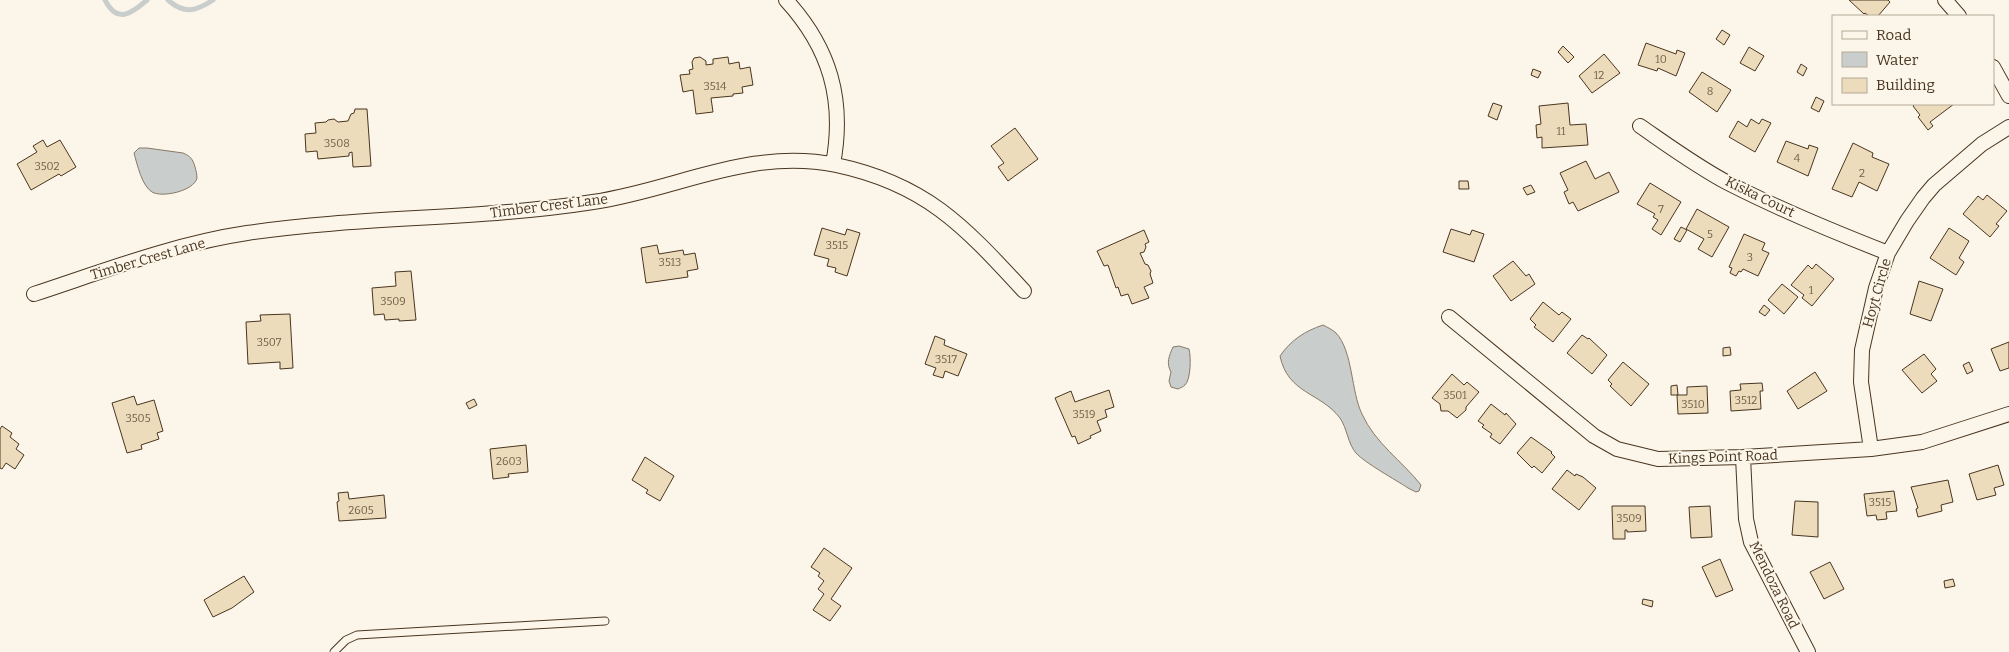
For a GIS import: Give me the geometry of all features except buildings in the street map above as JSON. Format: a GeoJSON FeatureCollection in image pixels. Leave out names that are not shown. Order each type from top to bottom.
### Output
{"type":"FeatureCollection","features":[{"type":"Feature","properties":{"kind":"street"},"geometry":{"type":"LineString","coordinates":[[786,0],[799,14],[815,39],[828,67],[835,90],[838,117],[833,164]]}},
{"type":"Feature","properties":{"kind":"street"},"geometry":{"type":"LineString","coordinates":[[1945,0],[1958,15]]}},
{"type":"Feature","properties":{"kind":"street"},"geometry":{"type":"LineString","coordinates":[[1994,69],[2009,96]]}},
{"type":"Feature","properties":{"kind":"street","name":"Kiska Court"},"geometry":{"type":"LineString","coordinates":[[1640,126],[1729,183],[1823,227],[1888,253]]}},
{"type":"Feature","properties":{"kind":"street","name":"Hoyt Circle"},"geometry":{"type":"LineString","coordinates":[[1871,449],[1861,382],[1862,350],[1876,288],[1888,253],[1907,221],[1934,185],[1982,144],[2009,127]]}},
{"type":"Feature","properties":{"kind":"street","name":"Timber Crest Lane"},"geometry":{"type":"LineString","coordinates":[[34,294],[195,243],[245,234],[294,227],[566,206],[607,200],[647,191],[732,166],[765,161],[800,160],[833,164],[869,173],[899,184],[931,202],[961,226],[1024,291]]}},
{"type":"Feature","properties":{"kind":"street","name":"Kings Point Road"},"geometry":{"type":"LineString","coordinates":[[1449,317],[1594,436],[1617,449],[1658,459],[1743,457],[1871,449],[1922,442],[2009,414]]}},
{"type":"Feature","properties":{"kind":"street","name":"Mendoza Road"},"geometry":{"type":"LineString","coordinates":[[1743,457],[1746,519],[1751,542],[1808,652]]}},
{"type":"Feature","properties":{"kind":"lane"},"geometry":{"type":"LineString","coordinates":[[334,652],[346,640],[357,635],[605,621]]}},
{"type":"Feature","properties":{"kind":"water"},"geometry":{"type":"Polygon","coordinates":[[[139,148],[188,155],[196,170],[197,178],[195,183],[184,190],[170,194],[152,192],[145,185],[134,153],[139,148]]]}},
{"type":"Feature","properties":{"kind":"water"},"geometry":{"type":"Polygon","coordinates":[[[1323,325],[1335,332],[1346,350],[1358,405],[1367,424],[1381,443],[1421,485],[1419,491],[1416,492],[1408,488],[1360,457],[1351,445],[1340,418],[1332,409],[1297,385],[1284,369],[1280,356],[1284,350],[1299,337],[1323,325]]]}},
{"type":"Feature","properties":{"kind":"water"},"geometry":{"type":"Polygon","coordinates":[[[1179,346],[1189,349],[1190,362],[1187,382],[1178,389],[1171,387],[1169,381],[1171,372],[1168,363],[1173,347],[1179,346]]]}},
{"type":"Feature","properties":{"kind":"waterway"},"geometry":{"type":"LineString","coordinates":[[105,0],[114,12],[119,14],[130,12],[147,0]]}},
{"type":"Feature","properties":{"kind":"waterway"},"geometry":{"type":"LineString","coordinates":[[168,0],[179,8],[190,10],[201,7],[213,0]]}}]}
